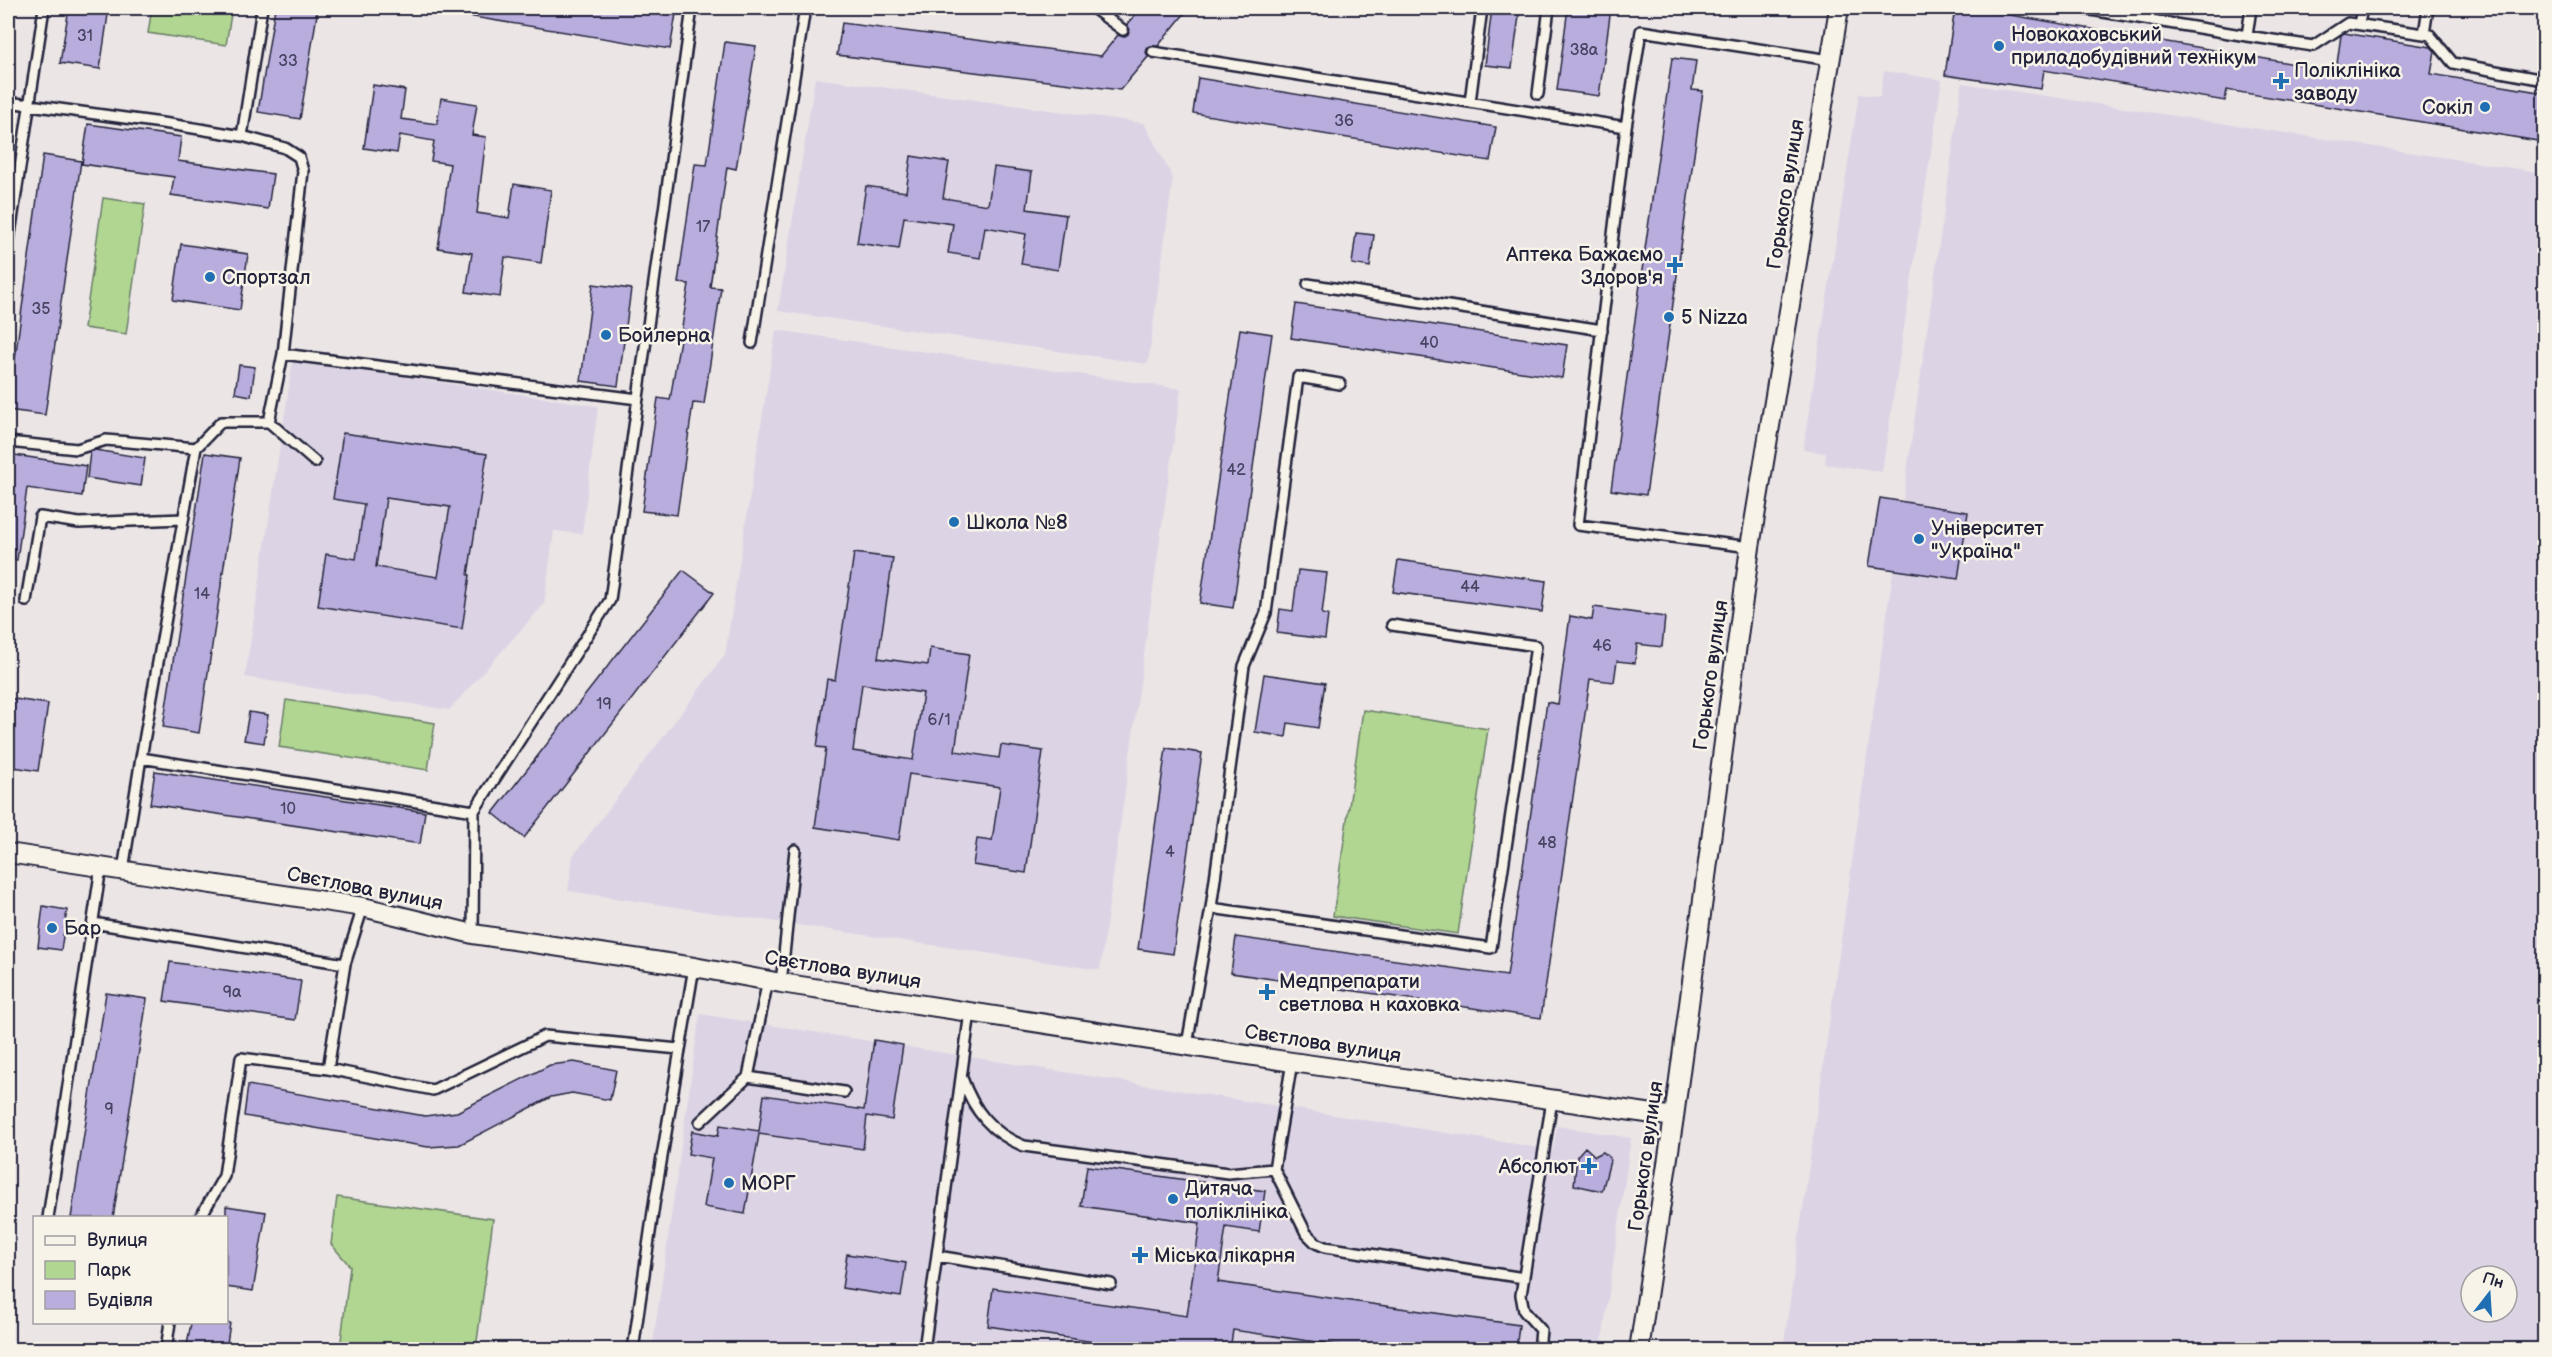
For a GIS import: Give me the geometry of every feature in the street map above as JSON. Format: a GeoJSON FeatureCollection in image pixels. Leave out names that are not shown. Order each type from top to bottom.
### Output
{"type":"FeatureCollection","features":[{"type":"Feature","properties":{"kind":"street","name":"Горького вулиця"},"geometry":{"type":"LineString","coordinates":[[1639,1350],[1674,1117],[1750,547],[1839,8]]}},
{"type":"Feature","properties":{"kind":"street","name":"Свєтлова вулиця"},"geometry":{"type":"LineString","coordinates":[[8,853],[363,907],[473,934],[1292,1062],[1674,1117]]}},
{"type":"Feature","properties":{"kind":"lane"},"geometry":{"type":"LineString","coordinates":[[8,248],[44,8]]}},
{"type":"Feature","properties":{"kind":"lane"},"geometry":{"type":"LineString","coordinates":[[242,136],[262,8]]}},
{"type":"Feature","properties":{"kind":"lane"},"geometry":{"type":"LineString","coordinates":[[473,934],[474,812],[610,600],[692,8]]}},
{"type":"Feature","properties":{"kind":"lane"},"geometry":{"type":"LineString","coordinates":[[752,343],[805,8]]}},
{"type":"Feature","properties":{"kind":"lane"},"geometry":{"type":"LineString","coordinates":[[1093,8],[1123,30]]}},
{"type":"Feature","properties":{"kind":"lane"},"geometry":{"type":"LineString","coordinates":[[1470,102],[1482,8]]}},
{"type":"Feature","properties":{"kind":"lane"},"geometry":{"type":"LineString","coordinates":[[1538,94],[1549,8]]}},
{"type":"Feature","properties":{"kind":"lane"},"geometry":{"type":"LineString","coordinates":[[2079,8],[2107,10],[2313,46],[2348,23],[2360,24],[2430,35],[2453,63],[2544,80]]}},
{"type":"Feature","properties":{"kind":"lane"},"geometry":{"type":"LineString","coordinates":[[2247,36],[2251,8]]}},
{"type":"Feature","properties":{"kind":"lane"},"geometry":{"type":"LineString","coordinates":[[2360,24],[2362,8]]}},
{"type":"Feature","properties":{"kind":"lane"},"geometry":{"type":"LineString","coordinates":[[2424,34],[2428,8]]}},
{"type":"Feature","properties":{"kind":"lane"},"geometry":{"type":"LineString","coordinates":[[1750,547],[1578,525],[1626,127],[1641,31],[1830,60]]}},
{"type":"Feature","properties":{"kind":"lane"},"geometry":{"type":"LineString","coordinates":[[1153,52],[1626,127]]}},
{"type":"Feature","properties":{"kind":"lane"},"geometry":{"type":"LineString","coordinates":[[8,102],[242,136],[285,148],[299,157],[303,171],[283,354],[269,423]]}},
{"type":"Feature","properties":{"kind":"lane"},"geometry":{"type":"LineString","coordinates":[[1308,284],[1602,330]]}},
{"type":"Feature","properties":{"kind":"lane"},"geometry":{"type":"LineString","coordinates":[[283,354],[638,399]]}},
{"type":"Feature","properties":{"kind":"lane"},"geometry":{"type":"LineString","coordinates":[[1187,1045],[1211,908],[1244,666],[1266,613],[1298,377],[1340,384]]}},
{"type":"Feature","properties":{"kind":"lane"},"geometry":{"type":"LineString","coordinates":[[123,870],[196,448],[221,422],[269,423],[315,462]]}},
{"type":"Feature","properties":{"kind":"lane"},"geometry":{"type":"LineString","coordinates":[[8,442],[76,449],[106,440],[196,448]]}},
{"type":"Feature","properties":{"kind":"lane"},"geometry":{"type":"LineString","coordinates":[[26,601],[40,517],[79,523],[183,519]]}},
{"type":"Feature","properties":{"kind":"lane"},"geometry":{"type":"LineString","coordinates":[[1211,908],[1491,948],[1536,646],[1392,625]]}},
{"type":"Feature","properties":{"kind":"lane"},"geometry":{"type":"LineString","coordinates":[[141,758],[474,812]]}},
{"type":"Feature","properties":{"kind":"lane"},"geometry":{"type":"LineString","coordinates":[[700,1122],[748,1077],[774,981],[795,850]]}},
{"type":"Feature","properties":{"kind":"lane"},"geometry":{"type":"LineString","coordinates":[[48,1216],[101,867]]}},
{"type":"Feature","properties":{"kind":"lane"},"geometry":{"type":"LineString","coordinates":[[328,1070],[345,964],[363,907]]}},
{"type":"Feature","properties":{"kind":"lane"},"geometry":{"type":"LineString","coordinates":[[93,923],[345,964]]}},
{"type":"Feature","properties":{"kind":"lane"},"geometry":{"type":"LineString","coordinates":[[633,1350],[679,1049],[694,967]]}},
{"type":"Feature","properties":{"kind":"lane"},"geometry":{"type":"LineString","coordinates":[[924,1350],[970,1011]]}},
{"type":"Feature","properties":{"kind":"lane"},"geometry":{"type":"LineString","coordinates":[[202,1216],[224,1176],[241,1058],[328,1070],[433,1090],[545,1036],[679,1049]]}},
{"type":"Feature","properties":{"kind":"lane"},"geometry":{"type":"LineString","coordinates":[[1292,1062],[1274,1169],[1306,1233],[1316,1243],[1325,1248],[1524,1278]]}},
{"type":"Feature","properties":{"kind":"lane"},"geometry":{"type":"LineString","coordinates":[[748,1077],[844,1092]]}},
{"type":"Feature","properties":{"kind":"lane"},"geometry":{"type":"LineString","coordinates":[[962,1078],[969,1098],[983,1119],[1002,1135],[1024,1146],[1228,1173],[1274,1169]]}},
{"type":"Feature","properties":{"kind":"lane"},"geometry":{"type":"LineString","coordinates":[[1539,1350],[1541,1330],[1524,1311],[1521,1295],[1552,1100]]}},
{"type":"Feature","properties":{"kind":"lane"},"geometry":{"type":"LineString","coordinates":[[937,1256],[1111,1284]]}},
{"type":"Feature","properties":{"kind":"lane"},"geometry":{"type":"LineString","coordinates":[[166,1350],[170,1324]]}},
{"type":"Feature","properties":{"kind":"shaded area"},"geometry":{"type":"Polygon","coordinates":[[[1884,71],[1942,80],[1882,472],[1825,464],[1826,453],[1803,450],[1859,94],[1880,97],[1884,71]]]}},
{"type":"Feature","properties":{"kind":"shaded area"},"geometry":{"type":"Polygon","coordinates":[[[815,78],[1144,123],[1173,178],[1148,364],[778,311],[815,78]]]}},
{"type":"Feature","properties":{"kind":"shaded area"},"geometry":{"type":"Polygon","coordinates":[[[1962,83],[2544,173],[2544,1349],[1783,1350],[1962,83]]]}},
{"type":"Feature","properties":{"kind":"shaded area","name":"Школа №8"},"geometry":{"type":"Polygon","coordinates":[[[776,330],[1181,389],[1100,970],[568,891],[573,856],[725,655],[776,330]]]}},
{"type":"Feature","properties":{"kind":"shaded area"},"geometry":{"type":"Polygon","coordinates":[[[293,360],[598,406],[582,534],[554,531],[544,604],[449,710],[245,677],[293,360]]]}},
{"type":"Feature","properties":{"kind":"shaded area","name":"Міська лікарня"},"geometry":{"type":"Polygon","coordinates":[[[700,1014],[1553,1150],[1557,1126],[1631,1138],[1601,1349],[652,1350],[700,1014]]]}},
{"type":"Feature","properties":{"kind":"green space"},"geometry":{"type":"Polygon","coordinates":[[[152,8],[232,8],[226,45],[148,33],[152,8]]]}},
{"type":"Feature","properties":{"kind":"green space"},"geometry":{"type":"Polygon","coordinates":[[[103,198],[145,204],[126,334],[84,328],[103,198]]]}},
{"type":"Feature","properties":{"kind":"green space"},"geometry":{"type":"Polygon","coordinates":[[[286,700],[435,723],[428,770],[279,747],[286,700]]]}},
{"type":"Feature","properties":{"kind":"green space"},"geometry":{"type":"Polygon","coordinates":[[[1363,710],[1488,729],[1458,934],[1333,916],[1363,710]]]}},
{"type":"Feature","properties":{"kind":"green space"},"geometry":{"type":"Polygon","coordinates":[[[337,1197],[493,1219],[476,1349],[340,1349],[350,1266],[331,1244],[337,1197]]]}},
{"type":"Feature","properties":{"kind":"building"},"geometry":{"type":"Polygon","coordinates":[[[69,8],[109,8],[100,69],[60,63],[69,8]]]}},
{"type":"Feature","properties":{"kind":"building"},"geometry":{"type":"Polygon","coordinates":[[[275,8],[318,8],[300,119],[258,112],[275,8]]]}},
{"type":"Feature","properties":{"kind":"building"},"geometry":{"type":"Polygon","coordinates":[[[468,8],[677,8],[670,49],[467,16],[468,8]]]}},
{"type":"Feature","properties":{"kind":"building"},"geometry":{"type":"Polygon","coordinates":[[[1141,8],[1189,8],[1158,46],[1148,47],[1146,52],[1148,57],[1120,90],[837,55],[842,23],[1101,56],[1118,35],[1123,37],[1128,34],[1130,30],[1127,24],[1141,8]]]}},
{"type":"Feature","properties":{"kind":"building"},"geometry":{"type":"Polygon","coordinates":[[[1492,8],[1520,8],[1512,68],[1485,65],[1492,8]]]}},
{"type":"Feature","properties":{"kind":"building"},"geometry":{"type":"Polygon","coordinates":[[[1568,8],[1611,8],[1599,96],[1557,90],[1568,8]]]}},
{"type":"Feature","properties":{"kind":"building"},"geometry":{"type":"Polygon","coordinates":[[[1955,8],[1969,8],[2336,71],[2341,35],[2344,33],[2431,47],[2435,51],[2431,74],[2544,93],[2544,142],[2227,90],[2225,101],[2044,70],[2041,89],[1945,75],[1955,8]]]}},
{"type":"Feature","properties":{"kind":"building"},"geometry":{"type":"Polygon","coordinates":[[[725,42],[756,46],[736,169],[727,167],[710,287],[721,288],[704,404],[693,403],[677,515],[642,511],[658,398],[670,400],[689,284],[678,283],[695,164],[707,165],[725,42]]]}},
{"type":"Feature","properties":{"kind":"building"},"geometry":{"type":"Polygon","coordinates":[[[1672,58],[1696,61],[1692,90],[1703,91],[1646,495],[1611,490],[1672,58]]]}},
{"type":"Feature","properties":{"kind":"building"},"geometry":{"type":"Polygon","coordinates":[[[1198,78],[1496,127],[1490,161],[1193,113],[1198,78]]]}},
{"type":"Feature","properties":{"kind":"building"},"geometry":{"type":"Polygon","coordinates":[[[373,85],[405,90],[401,119],[437,124],[441,98],[477,104],[472,135],[486,137],[477,213],[509,218],[514,184],[551,190],[541,263],[505,257],[500,297],[466,292],[472,253],[438,248],[450,164],[431,161],[434,141],[400,135],[397,153],[364,148],[373,85]]]}},
{"type":"Feature","properties":{"kind":"building"},"geometry":{"type":"Polygon","coordinates":[[[88,124],[181,137],[178,161],[273,174],[268,209],[171,195],[174,177],[82,164],[88,124]]]}},
{"type":"Feature","properties":{"kind":"building"},"geometry":{"type":"Polygon","coordinates":[[[43,155],[81,161],[45,415],[8,410],[43,155]]]}},
{"type":"Feature","properties":{"kind":"building"},"geometry":{"type":"Polygon","coordinates":[[[911,156],[949,162],[943,198],[988,205],[994,167],[1032,172],[1027,209],[1066,215],[1058,270],[1021,264],[1026,234],[985,227],[980,258],[948,253],[953,224],[904,217],[899,249],[857,243],[866,186],[906,192],[911,156]]]}},
{"type":"Feature","properties":{"kind":"building"},"geometry":{"type":"Polygon","coordinates":[[[1356,233],[1374,235],[1370,267],[1352,264],[1356,233]]]}},
{"type":"Feature","properties":{"kind":"building","name":"Спортзал"},"geometry":{"type":"Polygon","coordinates":[[[181,244],[248,254],[240,310],[173,300],[181,244]]]}},
{"type":"Feature","properties":{"kind":"building","name":"Бойлерна"},"geometry":{"type":"Polygon","coordinates":[[[593,284],[631,289],[618,386],[581,381],[593,284]]]}},
{"type":"Feature","properties":{"kind":"building"},"geometry":{"type":"Polygon","coordinates":[[[1296,304],[1567,345],[1562,378],[1291,338],[1296,304]]]}},
{"type":"Feature","properties":{"kind":"building"},"geometry":{"type":"Polygon","coordinates":[[[1240,329],[1272,334],[1233,608],[1200,603],[1240,329]]]}},
{"type":"Feature","properties":{"kind":"building"},"geometry":{"type":"Polygon","coordinates":[[[239,365],[255,367],[251,396],[235,393],[239,365]]]}},
{"type":"Feature","properties":{"kind":"building"},"geometry":{"type":"Polygon","coordinates":[[[343,433],[487,454],[462,629],[318,606],[326,554],[356,559],[364,504],[333,499],[343,433]],[[386,498],[376,567],[438,577],[450,507],[386,498]]]}},
{"type":"Feature","properties":{"kind":"building"},"geometry":{"type":"Polygon","coordinates":[[[95,450],[145,458],[141,486],[87,478],[90,452],[95,450]]]}},
{"type":"Feature","properties":{"kind":"building"},"geometry":{"type":"Polygon","coordinates":[[[205,453],[240,458],[199,733],[163,727],[205,453]]]}},
{"type":"Feature","properties":{"kind":"building"},"geometry":{"type":"Polygon","coordinates":[[[8,454],[86,466],[82,496],[27,488],[17,560],[8,559],[8,454]]]}},
{"type":"Feature","properties":{"kind":"building","name":"Університет \"Україна\""},"geometry":{"type":"Polygon","coordinates":[[[1880,498],[1968,512],[1958,579],[1869,566],[1880,498]]]}},
{"type":"Feature","properties":{"kind":"building"},"geometry":{"type":"Polygon","coordinates":[[[854,553],[893,558],[878,658],[928,665],[930,648],[969,654],[955,751],[999,758],[1001,745],[1043,751],[1026,873],[973,865],[977,839],[992,841],[1000,787],[909,774],[899,840],[815,827],[826,748],[817,747],[827,679],[835,680],[854,553]],[[862,684],[853,751],[913,760],[923,693],[862,684]]]}},
{"type":"Feature","properties":{"kind":"building"},"geometry":{"type":"Polygon","coordinates":[[[1398,560],[1546,581],[1542,612],[1393,592],[1398,560]]]}},
{"type":"Feature","properties":{"kind":"building"},"geometry":{"type":"Polygon","coordinates":[[[683,570],[714,593],[524,838],[493,813],[683,570]]]}},
{"type":"Feature","properties":{"kind":"building"},"geometry":{"type":"Polygon","coordinates":[[[1298,570],[1327,573],[1322,614],[1328,615],[1325,639],[1277,633],[1280,609],[1293,611],[1298,570]]]}},
{"type":"Feature","properties":{"kind":"building"},"geometry":{"type":"Polygon","coordinates":[[[1594,607],[1665,617],[1662,647],[1637,644],[1635,663],[1617,661],[1614,682],[1590,679],[1541,1018],[1231,973],[1236,937],[1507,976],[1547,702],[1558,704],[1570,616],[1592,620],[1594,607]]]}},
{"type":"Feature","properties":{"kind":"building"},"geometry":{"type":"Polygon","coordinates":[[[1264,674],[1325,683],[1318,728],[1288,723],[1286,737],[1255,732],[1264,674]]]}},
{"type":"Feature","properties":{"kind":"building"},"geometry":{"type":"Polygon","coordinates":[[[8,698],[48,704],[38,771],[8,766],[8,698]]]}},
{"type":"Feature","properties":{"kind":"building"},"geometry":{"type":"Polygon","coordinates":[[[249,712],[268,715],[264,743],[244,740],[249,712]]]}},
{"type":"Feature","properties":{"kind":"building"},"geometry":{"type":"Polygon","coordinates":[[[1166,748],[1202,753],[1173,954],[1138,949],[1166,748]]]}},
{"type":"Feature","properties":{"kind":"building"},"geometry":{"type":"Polygon","coordinates":[[[155,771],[425,812],[420,844],[150,804],[155,771]]]}},
{"type":"Feature","properties":{"kind":"building","name":"Бар"},"geometry":{"type":"Polygon","coordinates":[[[43,906],[67,910],[61,950],[38,947],[43,906]]]}},
{"type":"Feature","properties":{"kind":"building"},"geometry":{"type":"Polygon","coordinates":[[[170,962],[301,981],[295,1020],[164,1001],[170,962]]]}},
{"type":"Feature","properties":{"kind":"building"},"geometry":{"type":"Polygon","coordinates":[[[106,993],[147,999],[113,1216],[71,1216],[106,993]]]}},
{"type":"Feature","properties":{"kind":"building"},"geometry":{"type":"Polygon","coordinates":[[[874,1040],[903,1045],[892,1120],[867,1116],[863,1149],[759,1134],[745,1214],[704,1207],[712,1158],[688,1154],[692,1131],[718,1136],[720,1125],[759,1131],[764,1095],[864,1110],[874,1040]]]}},
{"type":"Feature","properties":{"kind":"building"},"geometry":{"type":"Polygon","coordinates":[[[574,1062],[616,1070],[610,1100],[572,1093],[551,1097],[459,1145],[428,1147],[244,1116],[248,1085],[425,1116],[457,1112],[550,1065],[574,1062]]]}},
{"type":"Feature","properties":{"kind":"building"},"geometry":{"type":"Polygon","coordinates":[[[1585,1147],[1595,1156],[1603,1152],[1609,1157],[1602,1191],[1574,1185],[1577,1156],[1585,1147]]]}},
{"type":"Feature","properties":{"kind":"building","name":"Міська лікарня"},"geometry":{"type":"Polygon","coordinates":[[[1087,1166],[1265,1191],[1259,1232],[1226,1227],[1218,1282],[1519,1325],[1516,1350],[1370,1350],[1233,1330],[1230,1350],[1148,1350],[988,1326],[993,1288],[1187,1316],[1200,1223],[1081,1206],[1087,1166]]]}},
{"type":"Feature","properties":{"kind":"building"},"geometry":{"type":"Polygon","coordinates":[[[226,1206],[266,1212],[253,1291],[228,1287],[228,1216],[226,1216],[226,1206]]]}},
{"type":"Feature","properties":{"kind":"building"},"geometry":{"type":"Polygon","coordinates":[[[847,1254],[906,1263],[901,1297],[842,1288],[847,1254]]]}},
{"type":"Feature","properties":{"kind":"building"},"geometry":{"type":"Polygon","coordinates":[[[230,1323],[226,1350],[186,1350],[191,1324],[230,1323]]]}},
{"type":"Feature","properties":{"kind":"place","name":"Новокаховський приладобудівний технікум"},"geometry":{"type":"Point","coordinates":[1999,46]}},
{"type":"Feature","properties":{"kind":"place","name":"Поліклініка заводу"},"geometry":{"type":"Point","coordinates":[2281,81]}},
{"type":"Feature","properties":{"kind":"place","name":"Сокіл"},"geometry":{"type":"Point","coordinates":[2485,107]}},
{"type":"Feature","properties":{"kind":"place","name":"Аптека Бажаємо Здоров'я"},"geometry":{"type":"Point","coordinates":[1675,265]}},
{"type":"Feature","properties":{"kind":"place","name":"Спортзал"},"geometry":{"type":"Point","coordinates":[210,277]}},
{"type":"Feature","properties":{"kind":"place","name":"5 Nizza"},"geometry":{"type":"Point","coordinates":[1669,317]}},
{"type":"Feature","properties":{"kind":"place","name":"Бойлерна"},"geometry":{"type":"Point","coordinates":[606,335]}},
{"type":"Feature","properties":{"kind":"place","name":"Школа №8"},"geometry":{"type":"Point","coordinates":[954,522]}},
{"type":"Feature","properties":{"kind":"place","name":"Університет \"Україна\""},"geometry":{"type":"Point","coordinates":[1919,539]}},
{"type":"Feature","properties":{"kind":"place","name":"Бар"},"geometry":{"type":"Point","coordinates":[52,928]}},
{"type":"Feature","properties":{"kind":"place","name":"Медпрепарати светлова н каховка"},"geometry":{"type":"Point","coordinates":[1267,992]}},
{"type":"Feature","properties":{"kind":"place","name":"Абсолют"},"geometry":{"type":"Point","coordinates":[1589,1166]}},
{"type":"Feature","properties":{"kind":"place","name":"МОРГ"},"geometry":{"type":"Point","coordinates":[729,1183]}},
{"type":"Feature","properties":{"kind":"place","name":"Дитяча поліклініка"},"geometry":{"type":"Point","coordinates":[1173,1199]}},
{"type":"Feature","properties":{"kind":"place","name":"Міська лікарня"},"geometry":{"type":"Point","coordinates":[1140,1255]}}]}
